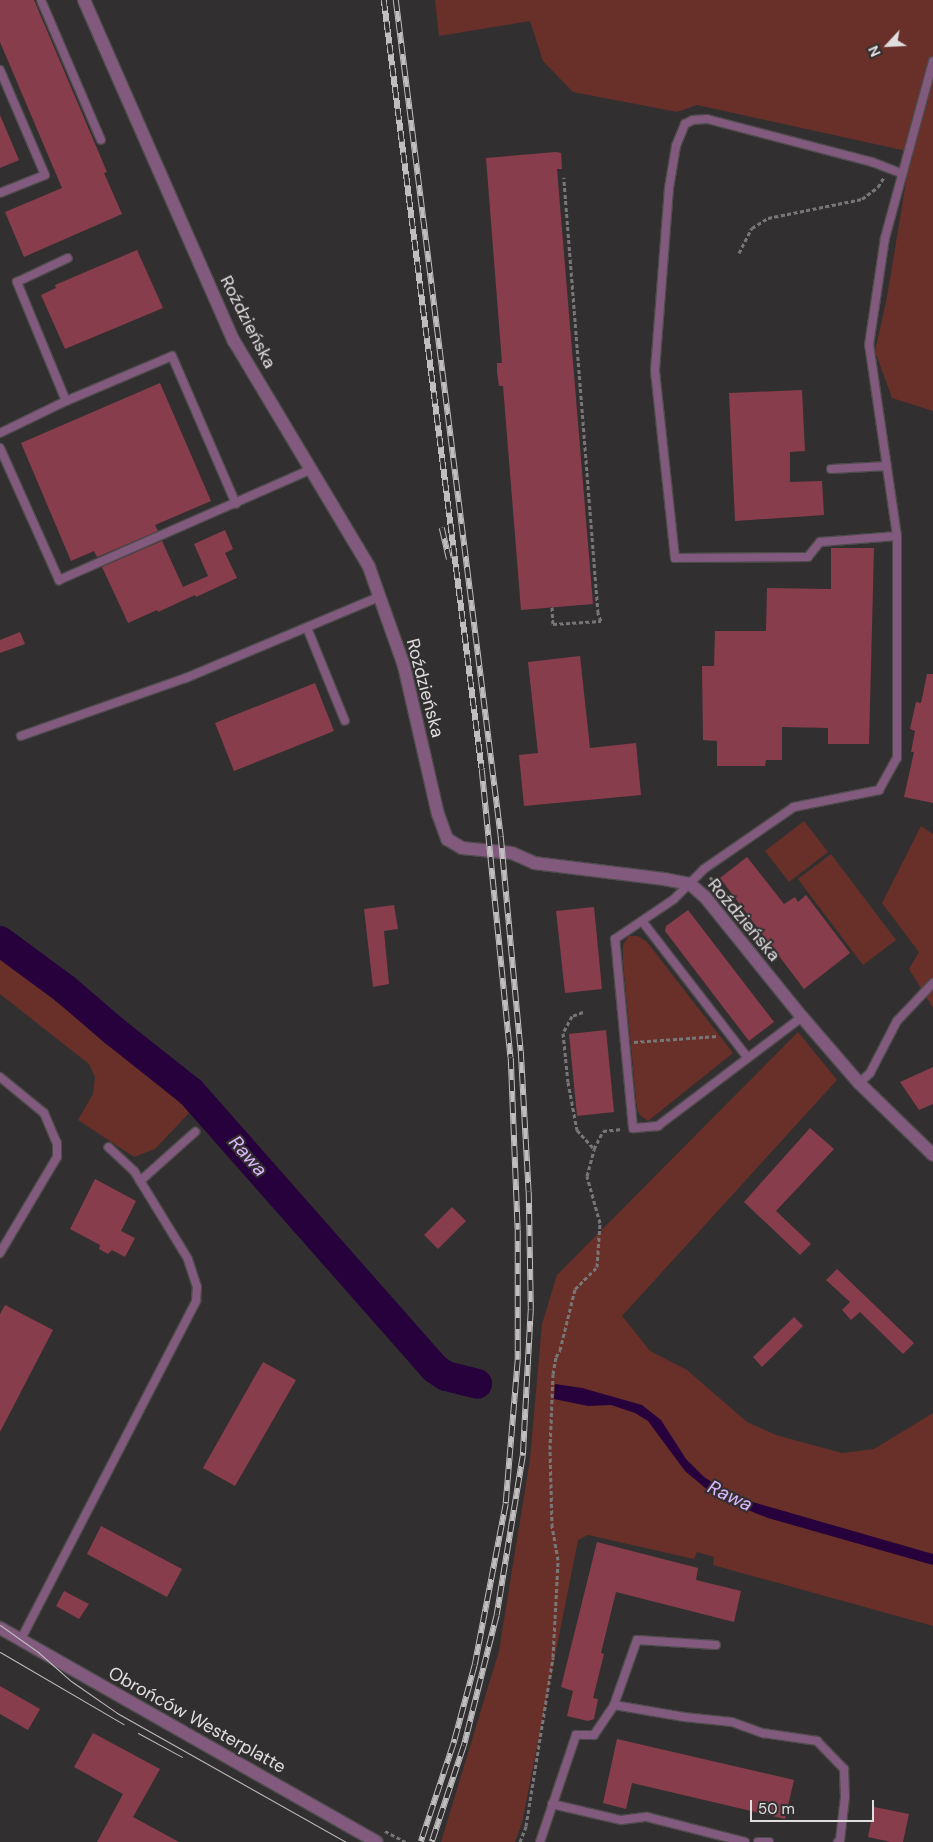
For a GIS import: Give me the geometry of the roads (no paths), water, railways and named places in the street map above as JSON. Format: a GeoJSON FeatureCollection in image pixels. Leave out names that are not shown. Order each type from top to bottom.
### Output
{"type":"FeatureCollection","features":[{"type":"Feature","properties":{"kind":"street","name":"Roździeńska"},"geometry":{"type":"LineString","coordinates":[[84,0],[234,342],[369,567],[404,666],[438,814],[447,839],[462,848],[512,853],[534,864],[664,879],[690,884],[705,897],[802,1017],[859,1083],[933,1155]]}},
{"type":"Feature","properties":{"kind":"street","name":"Obrońców Westerplatte"},"geometry":{"type":"LineString","coordinates":[[0,1628],[376,1842]]}},
{"type":"Feature","properties":{"kind":"lane"},"geometry":{"type":"LineString","coordinates":[[41,0],[102,140]]}},
{"type":"Feature","properties":{"kind":"lane"},"geometry":{"type":"LineString","coordinates":[[802,1017],[658,1126],[633,1128],[615,939],[690,884],[704,868],[794,807],[879,790],[897,758],[897,536],[869,346],[885,238],[901,173],[933,61]]}},
{"type":"Feature","properties":{"kind":"lane"},"geometry":{"type":"LineString","coordinates":[[0,70],[45,175],[0,193]]}},
{"type":"Feature","properties":{"kind":"lane"},"geometry":{"type":"LineString","coordinates":[[897,536],[820,542],[808,557],[675,558],[655,370],[670,188],[676,146],[686,124],[693,120],[707,119],[889,168],[901,173]]}},
{"type":"Feature","properties":{"kind":"lane"},"geometry":{"type":"LineString","coordinates":[[66,401],[17,282],[68,258]]}},
{"type":"Feature","properties":{"kind":"lane"},"geometry":{"type":"LineString","coordinates":[[0,433],[66,401],[172,356],[236,504]]}},
{"type":"Feature","properties":{"kind":"lane"},"geometry":{"type":"LineString","coordinates":[[0,448],[59,580],[310,470]]}},
{"type":"Feature","properties":{"kind":"lane"},"geometry":{"type":"LineString","coordinates":[[831,469],[887,466]]}},
{"type":"Feature","properties":{"kind":"lane"},"geometry":{"type":"LineString","coordinates":[[21,736],[186,678],[379,597]]}},
{"type":"Feature","properties":{"kind":"lane"},"geometry":{"type":"LineString","coordinates":[[307,628],[345,721]]}},
{"type":"Feature","properties":{"kind":"lane"},"geometry":{"type":"LineString","coordinates":[[642,921],[748,1058]]}},
{"type":"Feature","properties":{"kind":"lane"},"geometry":{"type":"LineString","coordinates":[[859,1083],[870,1073],[897,1021],[933,983]]}},
{"type":"Feature","properties":{"kind":"lane"},"geometry":{"type":"LineString","coordinates":[[0,1077],[44,1113],[57,1143],[57,1158],[0,1253]]}},
{"type":"Feature","properties":{"kind":"lane"},"geometry":{"type":"LineString","coordinates":[[140,1181],[194,1132]]}},
{"type":"Feature","properties":{"kind":"lane"},"geometry":{"type":"LineString","coordinates":[[21,1639],[196,1301],[197,1287],[188,1259],[134,1172],[108,1147]]}},
{"type":"Feature","properties":{"kind":"lane"},"geometry":{"type":"LineString","coordinates":[[540,1842],[576,1735],[594,1735],[614,1705],[637,1640],[716,1645]]}},
{"type":"Feature","properties":{"kind":"lane"},"geometry":{"type":"LineString","coordinates":[[614,1705],[684,1717],[732,1722],[763,1733],[816,1741],[844,1769],[845,1797],[840,1840],[838,1842]]}},
{"type":"Feature","properties":{"kind":"lane"},"geometry":{"type":"LineString","coordinates":[[552,1804],[621,1820],[647,1817],[745,1842]]}},
{"type":"Feature","properties":{"kind":"lane"},"geometry":{"type":"LineString","coordinates":[[758,1842],[770,1842]]}},
{"type":"Feature","properties":{"kind":"water"},"geometry":{"type":"Polygon","coordinates":[[[555,1384],[582,1388],[642,1405],[661,1420],[686,1459],[704,1477],[725,1490],[749,1501],[933,1554],[933,1565],[768,1518],[716,1497],[685,1471],[648,1421],[635,1413],[611,1405],[588,1406],[554,1399],[555,1384]]]}},
{"type":"Feature","properties":{"kind":"waterway","name":"Rawa"},"geometry":{"type":"LineString","coordinates":[[0,941],[65,989],[114,1031],[191,1092],[434,1368],[446,1376],[477,1384]]}},
{"type":"Feature","properties":{"kind":"tram line"},"geometry":{"type":"LineString","coordinates":[[0,1625],[38,1652],[71,1681],[117,1713],[346,1842]]}},
{"type":"Feature","properties":{"kind":"tram line"},"geometry":{"type":"LineString","coordinates":[[0,1652],[123,1724]]}},
{"type":"Feature","properties":{"kind":"tram line"},"geometry":{"type":"LineString","coordinates":[[138,1733],[182,1757]]}},
{"type":"Feature","properties":{"kind":"railway"},"geometry":{"type":"LineString","coordinates":[[384,0],[482,770],[511,1058],[518,1230],[518,1360],[506,1504],[475,1665],[454,1743],[421,1842]]}},
{"type":"Feature","properties":{"kind":"railway"},"geometry":{"type":"LineString","coordinates":[[396,0],[501,837],[521,1051],[529,1192],[531,1310],[523,1456],[497,1615],[464,1746],[432,1842]]}},
{"type":"Feature","properties":{"kind":"railway"},"geometry":{"type":"LineString","coordinates":[[442,528],[449,559]]}}]}
